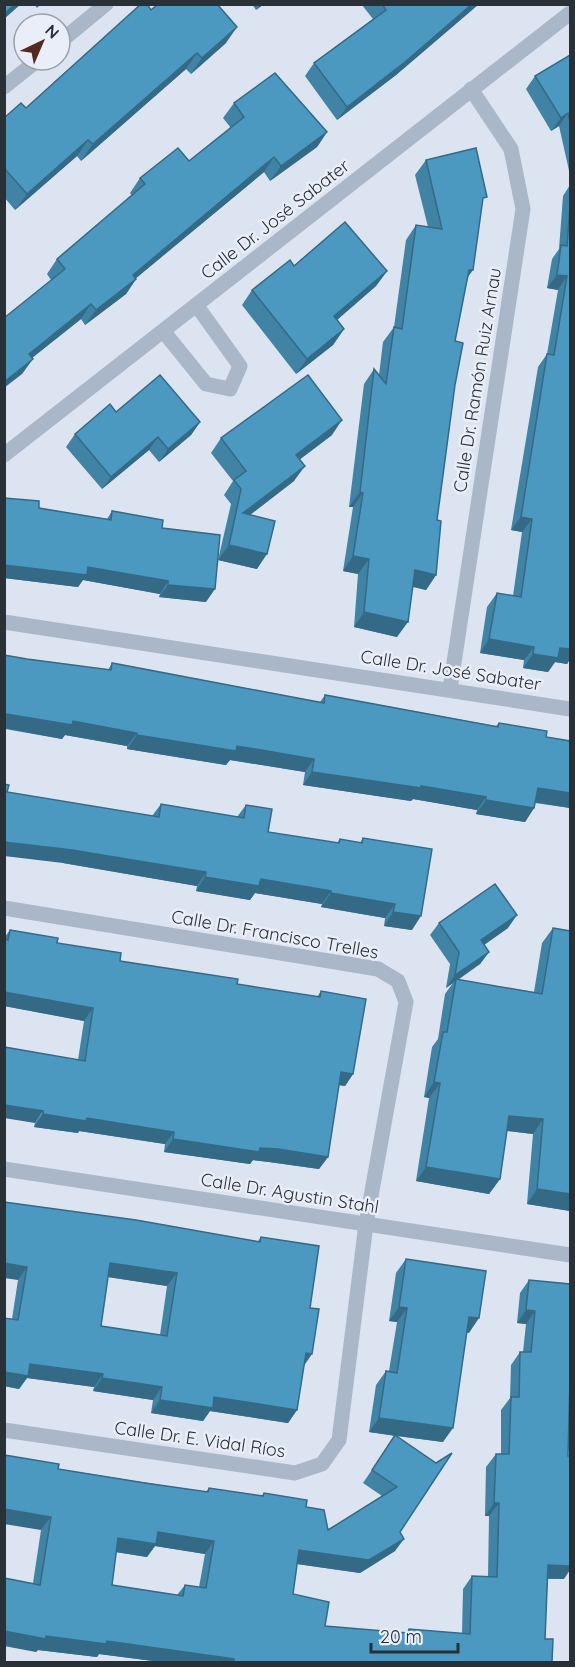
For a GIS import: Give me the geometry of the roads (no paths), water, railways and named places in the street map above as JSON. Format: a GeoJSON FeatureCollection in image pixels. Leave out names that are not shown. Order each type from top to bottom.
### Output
{"type":"FeatureCollection","features":[{"type":"Feature","properties":{"kind":"street"},"geometry":{"type":"LineString","coordinates":[[72,32],[106,4]]}},
{"type":"Feature","properties":{"kind":"street","name":"Calle Dr. José Sabater"},"geometry":{"type":"LineString","coordinates":[[4,455],[570,13]]}},
{"type":"Feature","properties":{"kind":"street"},"geometry":{"type":"LineString","coordinates":[[4,87],[23,72]]}},
{"type":"Feature","properties":{"kind":"street","name":"Calle Dr. Ramón Ruiz Arnau"},"geometry":{"type":"LineString","coordinates":[[450,689],[523,209],[511,149],[471,89]]}},
{"type":"Feature","properties":{"kind":"street"},"geometry":{"type":"LineString","coordinates":[[164,332],[206,384],[230,389],[240,366],[197,306]]}},
{"type":"Feature","properties":{"kind":"street","name":"Calle Dr. José Sabater"},"geometry":{"type":"LineString","coordinates":[[4,622],[570,709]]}},
{"type":"Feature","properties":{"kind":"street","name":"Calle Dr. Francisco Trelles"},"geometry":{"type":"LineString","coordinates":[[4,908],[378,969],[398,981],[406,1002],[366,1224]]}},
{"type":"Feature","properties":{"kind":"street","name":"Calle Dr. Agustin Stahl"},"geometry":{"type":"LineString","coordinates":[[4,1169],[570,1255]]}},
{"type":"Feature","properties":{"kind":"street","name":"Calle Dr. E. Vidal Ríos"},"geometry":{"type":"LineString","coordinates":[[4,1430],[295,1473],[322,1464],[339,1440],[366,1224]]}}]}
